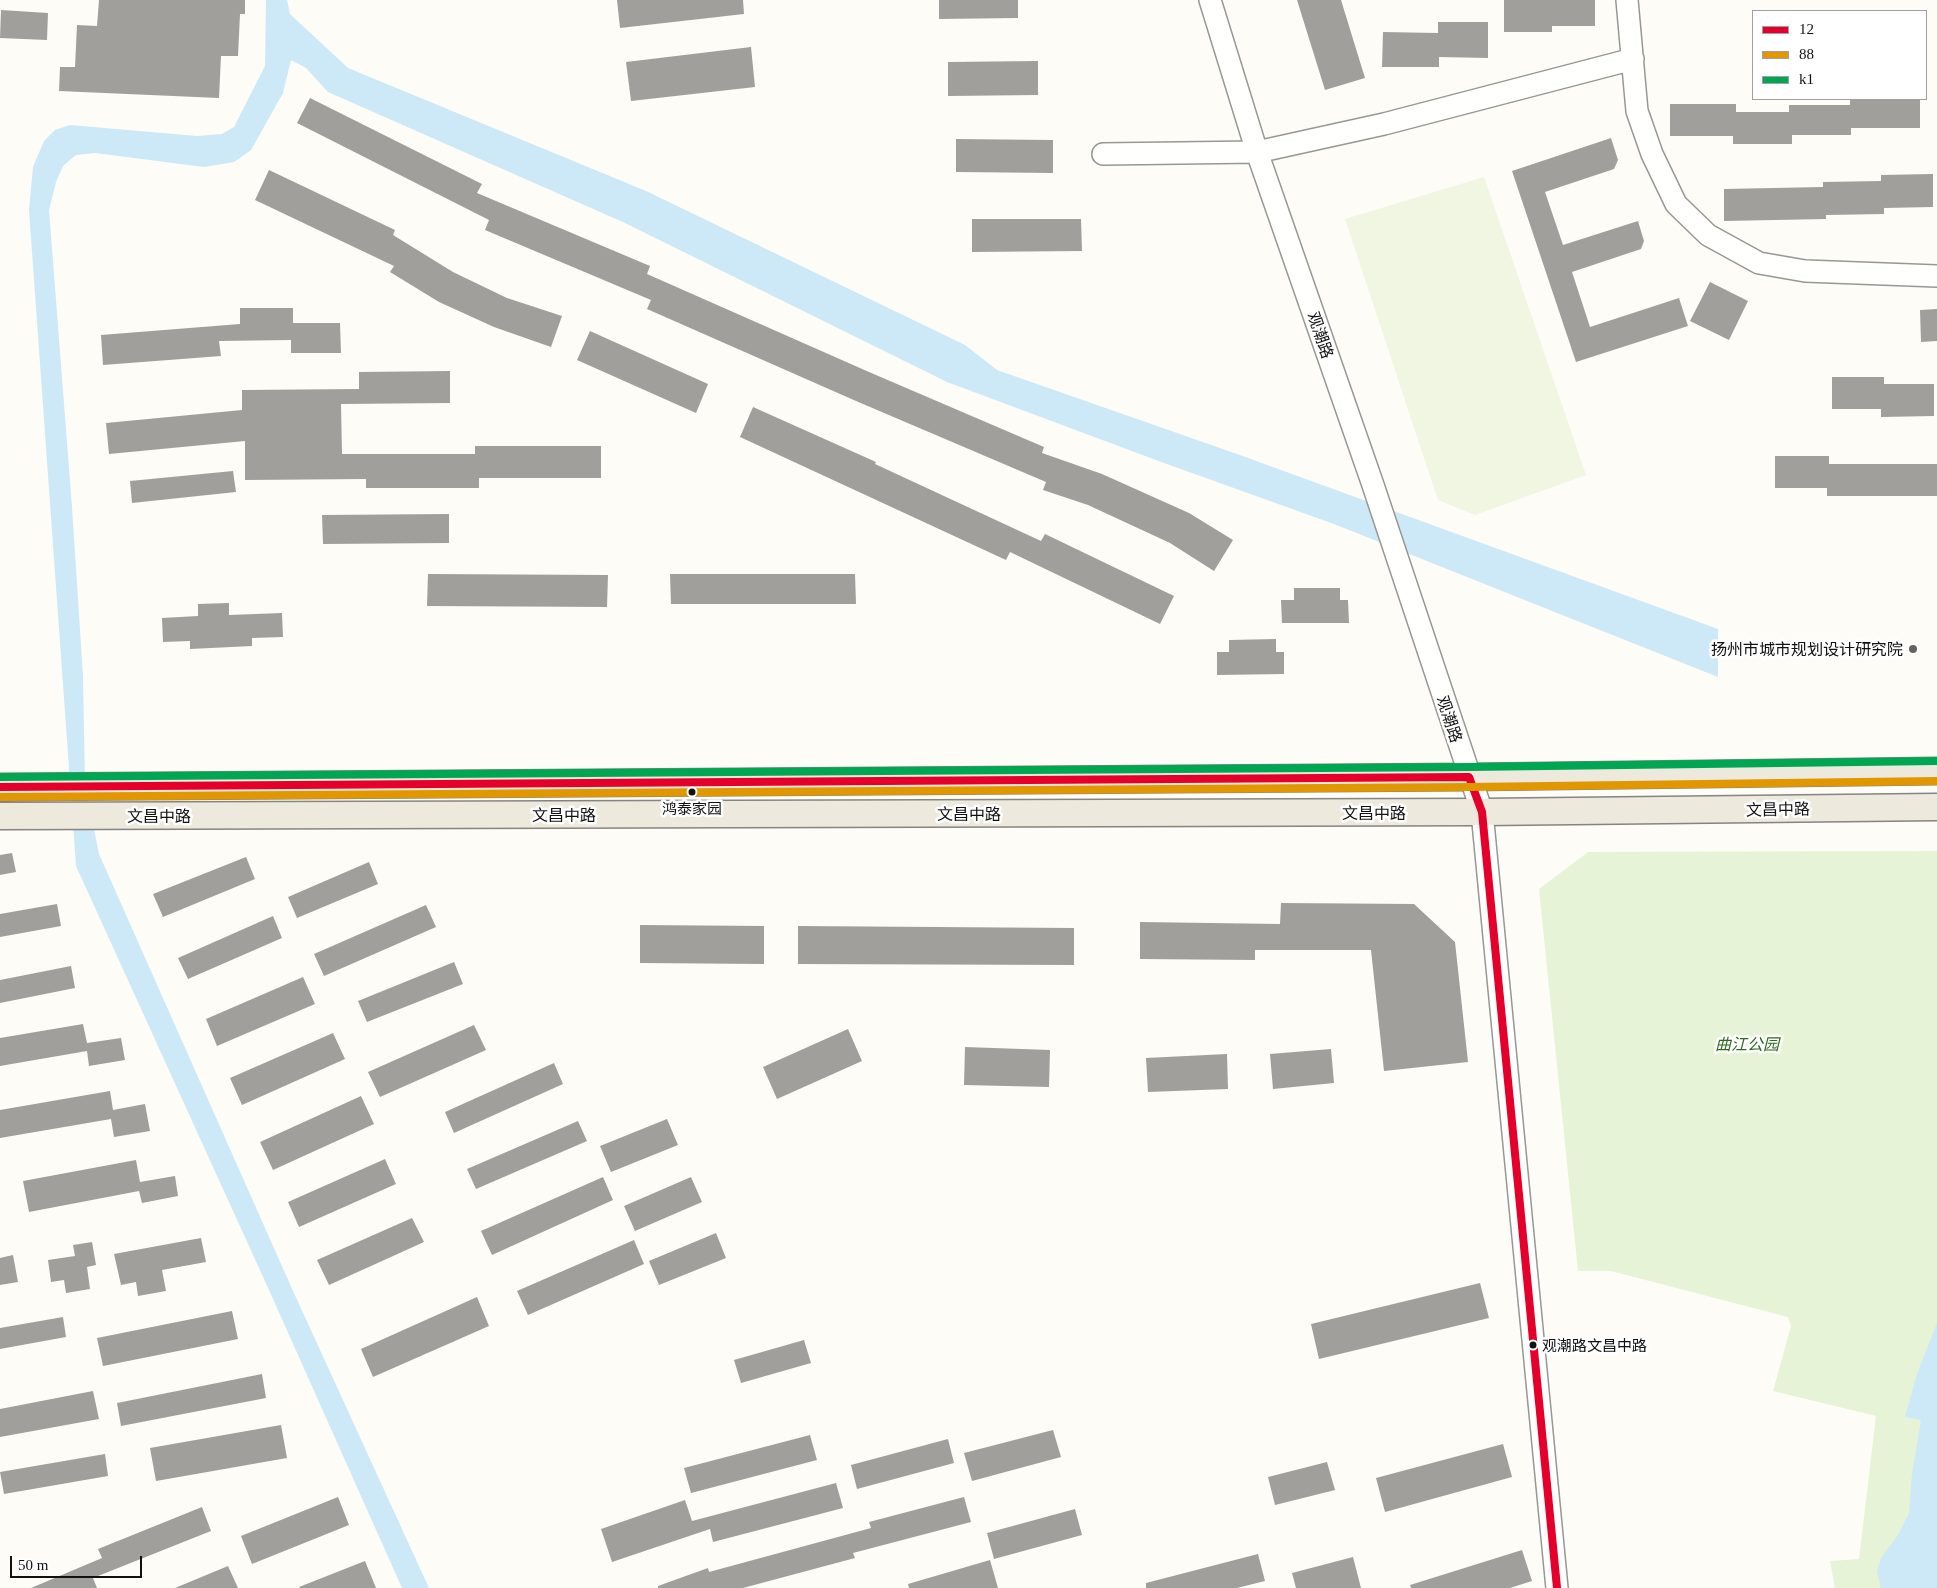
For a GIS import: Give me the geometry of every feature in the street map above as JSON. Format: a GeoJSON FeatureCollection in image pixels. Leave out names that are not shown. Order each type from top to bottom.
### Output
{"type":"FeatureCollection","features":[{"type":"Feature","properties":{"kind":"main road","name":"文昌中路"},"geometry":{"type":"LineString","coordinates":[[0,787],[1937,771]]}},
{"type":"Feature","properties":{"kind":"main road","name":"文昌中路"},"geometry":{"type":"LineString","coordinates":[[0,816],[1482,812],[1937,807]]}},
{"type":"Feature","properties":{"kind":"street","name":"观潮路"},"geometry":{"type":"LineString","coordinates":[[1210,0],[1257,152],[1373,485],[1482,812],[1557,1588]]}},
{"type":"Feature","properties":{"kind":"street"},"geometry":{"type":"LineString","coordinates":[[1627,0],[1637,110],[1652,154],[1676,204],[1708,235],[1759,263],[1796,270],[1937,276]]}},
{"type":"Feature","properties":{"kind":"street"},"geometry":{"type":"LineString","coordinates":[[1103,154],[1257,152],[1384,124],[1633,59]]}},
{"type":"Feature","properties":{"kind":"green space"},"geometry":{"type":"Polygon","coordinates":[[[1484,177],[1586,475],[1475,515],[1438,500],[1345,219],[1484,177]]]}},
{"type":"Feature","properties":{"kind":"green space","name":"曲江公园"},"geometry":{"type":"Polygon","coordinates":[[[1937,851],[1937,1588],[1835,1588],[1830,1561],[1859,1559],[1876,1416],[1773,1391],[1791,1326],[1788,1317],[1611,1271],[1578,1271],[1539,889],[1588,852],[1937,851]]]}},
{"type":"Feature","properties":{"kind":"water"},"geometry":{"type":"Polygon","coordinates":[[[266,0],[287,0],[290,14],[348,68],[646,191],[965,345],[997,370],[1237,454],[1718,629],[1718,677],[1334,524],[947,382],[625,223],[328,92],[306,68],[291,60],[283,93],[251,150],[234,162],[204,167],[95,153],[76,155],[63,166],[56,182],[49,210],[83,676],[85,785],[99,854],[293,1291],[429,1588],[402,1588],[76,866],[29,210],[33,167],[44,141],[55,130],[70,125],[197,136],[222,134],[234,127],[265,66],[266,0]]]}},
{"type":"Feature","properties":{"kind":"water"},"geometry":{"type":"Polygon","coordinates":[[[1937,1323],[1937,1588],[1881,1588],[1877,1572],[1881,1558],[1898,1535],[1909,1513],[1912,1474],[1921,1420],[1905,1417],[1917,1374],[1937,1323]]]}},
{"type":"Feature","properties":{"kind":"building"},"geometry":{"type":"Polygon","coordinates":[[[99,0],[245,0],[245,14],[240,14],[238,56],[221,56],[219,98],[59,91],[60,67],[75,67],[77,25],[97,26],[99,0]]]}},
{"type":"Feature","properties":{"kind":"building"},"geometry":{"type":"Polygon","coordinates":[[[617,0],[743,0],[744,14],[620,28],[617,0]]]}},
{"type":"Feature","properties":{"kind":"building"},"geometry":{"type":"Polygon","coordinates":[[[939,0],[1018,0],[1018,18],[939,19],[939,0]]]}},
{"type":"Feature","properties":{"kind":"building"},"geometry":{"type":"Polygon","coordinates":[[[1297,0],[1341,0],[1365,78],[1325,90],[1297,0]]]}},
{"type":"Feature","properties":{"kind":"building"},"geometry":{"type":"Polygon","coordinates":[[[1504,0],[1595,0],[1595,26],[1552,26],[1552,32],[1504,32],[1504,0]]]}},
{"type":"Feature","properties":{"kind":"building"},"geometry":{"type":"Polygon","coordinates":[[[1,10],[48,13],[47,40],[0,38],[1,10]]]}},
{"type":"Feature","properties":{"kind":"building"},"geometry":{"type":"Polygon","coordinates":[[[1438,22],[1488,22],[1488,58],[1439,57],[1439,67],[1382,67],[1383,32],[1438,33],[1438,22]]]}},
{"type":"Feature","properties":{"kind":"building"},"geometry":{"type":"Polygon","coordinates":[[[751,47],[755,87],[631,101],[626,62],[751,47]]]}},
{"type":"Feature","properties":{"kind":"building"},"geometry":{"type":"Polygon","coordinates":[[[1038,61],[1038,95],[948,96],[948,62],[1038,61]]]}},
{"type":"Feature","properties":{"kind":"building"},"geometry":{"type":"Polygon","coordinates":[[[310,98],[482,184],[477,193],[650,266],[647,274],[1044,447],[1042,453],[1102,474],[1189,513],[1233,540],[1214,571],[1170,543],[1088,505],[1043,490],[1046,482],[647,309],[651,300],[485,230],[489,220],[297,123],[310,98]]]}},
{"type":"Feature","properties":{"kind":"building"},"geometry":{"type":"Polygon","coordinates":[[[1850,100],[1920,100],[1920,128],[1851,128],[1851,135],[1792,135],[1792,144],[1733,144],[1733,136],[1670,136],[1670,104],[1736,104],[1736,112],[1789,112],[1789,105],[1850,105],[1850,100]]]}},
{"type":"Feature","properties":{"kind":"building"},"geometry":{"type":"Polygon","coordinates":[[[1611,138],[1618,160],[1614,169],[1545,192],[1563,245],[1638,221],[1644,241],[1641,249],[1572,272],[1590,327],[1679,298],[1688,326],[1576,362],[1512,171],[1611,138]]]}},
{"type":"Feature","properties":{"kind":"building"},"geometry":{"type":"Polygon","coordinates":[[[956,139],[1053,140],[1053,173],[956,172],[956,139]]]}},
{"type":"Feature","properties":{"kind":"building"},"geometry":{"type":"Polygon","coordinates":[[[269,170],[395,230],[393,235],[453,272],[507,298],[562,316],[551,347],[494,327],[439,302],[390,272],[394,266],[255,200],[269,170]]]}},
{"type":"Feature","properties":{"kind":"building"},"geometry":{"type":"Polygon","coordinates":[[[1933,174],[1933,207],[1884,208],[1884,214],[1826,215],[1826,219],[1724,221],[1724,189],[1823,187],[1823,182],[1881,181],[1881,175],[1933,174]]]}},
{"type":"Feature","properties":{"kind":"building"},"geometry":{"type":"Polygon","coordinates":[[[972,219],[1081,219],[1082,251],[972,252],[972,219]]]}},
{"type":"Feature","properties":{"kind":"building"},"geometry":{"type":"Polygon","coordinates":[[[1710,282],[1748,301],[1729,340],[1690,321],[1710,282]]]}},
{"type":"Feature","properties":{"kind":"building"},"geometry":{"type":"Polygon","coordinates":[[[240,308],[293,308],[293,323],[340,323],[341,353],[291,353],[291,340],[219,341],[221,356],[103,365],[101,335],[240,324],[240,308]]]}},
{"type":"Feature","properties":{"kind":"building"},"geometry":{"type":"Polygon","coordinates":[[[1937,309],[1937,341],[1921,342],[1920,310],[1937,309]]]}},
{"type":"Feature","properties":{"kind":"building"},"geometry":{"type":"Polygon","coordinates":[[[590,331],[708,384],[696,413],[577,360],[590,331]]]}},
{"type":"Feature","properties":{"kind":"building"},"geometry":{"type":"Polygon","coordinates":[[[450,371],[450,403],[341,404],[342,454],[475,454],[475,446],[601,446],[601,478],[479,478],[479,488],[366,488],[366,479],[245,480],[245,441],[109,454],[106,423],[242,410],[242,390],[359,389],[359,372],[450,371]]]}},
{"type":"Feature","properties":{"kind":"building"},"geometry":{"type":"Polygon","coordinates":[[[1832,377],[1884,377],[1884,384],[1934,384],[1934,416],[1881,417],[1881,409],[1832,409],[1832,377]]]}},
{"type":"Feature","properties":{"kind":"building"},"geometry":{"type":"Polygon","coordinates":[[[753,407],[876,462],[875,464],[1041,541],[1045,534],[1174,596],[1160,624],[1010,552],[1006,560],[740,437],[753,407]]]}},
{"type":"Feature","properties":{"kind":"building"},"geometry":{"type":"Polygon","coordinates":[[[1775,456],[1829,456],[1829,464],[1937,464],[1937,496],[1827,496],[1827,488],[1775,488],[1775,456]]]}},
{"type":"Feature","properties":{"kind":"building"},"geometry":{"type":"Polygon","coordinates":[[[233,471],[236,492],[132,503],[130,481],[233,471]]]}},
{"type":"Feature","properties":{"kind":"building"},"geometry":{"type":"Polygon","coordinates":[[[449,514],[449,543],[323,544],[322,515],[449,514]]]}},
{"type":"Feature","properties":{"kind":"building"},"geometry":{"type":"Polygon","coordinates":[[[428,574],[608,575],[607,607],[427,606],[428,574]]]}},
{"type":"Feature","properties":{"kind":"building"},"geometry":{"type":"Polygon","coordinates":[[[670,574],[855,574],[856,604],[671,604],[670,574]]]}},
{"type":"Feature","properties":{"kind":"building"},"geometry":{"type":"Polygon","coordinates":[[[1294,588],[1340,588],[1340,600],[1348,600],[1349,623],[1282,623],[1281,600],[1294,600],[1294,588]]]}},
{"type":"Feature","properties":{"kind":"building"},"geometry":{"type":"Polygon","coordinates":[[[229,603],[229,615],[282,613],[283,637],[252,638],[252,646],[190,649],[190,641],[163,642],[162,618],[198,616],[198,604],[229,603]]]}},
{"type":"Feature","properties":{"kind":"building"},"geometry":{"type":"Polygon","coordinates":[[[1276,639],[1276,652],[1284,652],[1284,674],[1217,675],[1217,652],[1229,652],[1229,640],[1276,639]]]}},
{"type":"Feature","properties":{"kind":"building"},"geometry":{"type":"Polygon","coordinates":[[[12,853],[16,872],[0,875],[0,855],[12,853]]]}},
{"type":"Feature","properties":{"kind":"building"},"geometry":{"type":"Polygon","coordinates":[[[246,857],[255,879],[163,917],[153,894],[246,857]]]}},
{"type":"Feature","properties":{"kind":"building"},"geometry":{"type":"Polygon","coordinates":[[[369,862],[378,884],[297,918],[288,897],[369,862]]]}},
{"type":"Feature","properties":{"kind":"building"},"geometry":{"type":"Polygon","coordinates":[[[1281,903],[1414,904],[1455,942],[1468,1062],[1384,1071],[1371,950],[1255,950],[1255,960],[1140,959],[1140,922],[1280,924],[1281,903]]]}},
{"type":"Feature","properties":{"kind":"building"},"geometry":{"type":"Polygon","coordinates":[[[57,904],[61,926],[0,937],[0,914],[57,904]]]}},
{"type":"Feature","properties":{"kind":"building"},"geometry":{"type":"Polygon","coordinates":[[[426,905],[436,927],[324,976],[314,954],[426,905]]]}},
{"type":"Feature","properties":{"kind":"building"},"geometry":{"type":"Polygon","coordinates":[[[273,916],[282,938],[188,979],[178,958],[273,916]]]}},
{"type":"Feature","properties":{"kind":"building"},"geometry":{"type":"Polygon","coordinates":[[[640,925],[764,926],[764,964],[640,963],[640,925]]]}},
{"type":"Feature","properties":{"kind":"building"},"geometry":{"type":"Polygon","coordinates":[[[798,926],[1074,928],[1074,965],[798,964],[798,926]]]}},
{"type":"Feature","properties":{"kind":"building"},"geometry":{"type":"Polygon","coordinates":[[[454,962],[463,984],[367,1022],[358,1001],[454,962]]]}},
{"type":"Feature","properties":{"kind":"building"},"geometry":{"type":"Polygon","coordinates":[[[71,966],[75,988],[0,1003],[0,980],[71,966]]]}},
{"type":"Feature","properties":{"kind":"building"},"geometry":{"type":"Polygon","coordinates":[[[303,977],[315,1004],[217,1046],[206,1019],[303,977]]]}},
{"type":"Feature","properties":{"kind":"building"},"geometry":{"type":"Polygon","coordinates":[[[83,1024],[87,1043],[121,1038],[125,1060],[89,1066],[87,1051],[0,1066],[0,1038],[83,1024]]]}},
{"type":"Feature","properties":{"kind":"building"},"geometry":{"type":"Polygon","coordinates":[[[474,1025],[486,1050],[380,1097],[368,1072],[474,1025]]]}},
{"type":"Feature","properties":{"kind":"building"},"geometry":{"type":"Polygon","coordinates":[[[848,1029],[862,1061],[777,1099],[763,1067],[848,1029]]]}},
{"type":"Feature","properties":{"kind":"building"},"geometry":{"type":"Polygon","coordinates":[[[333,1033],[345,1059],[242,1105],[230,1078],[333,1033]]]}},
{"type":"Feature","properties":{"kind":"building"},"geometry":{"type":"Polygon","coordinates":[[[965,1047],[1050,1050],[1049,1087],[964,1085],[965,1047]]]}},
{"type":"Feature","properties":{"kind":"building"},"geometry":{"type":"Polygon","coordinates":[[[1331,1049],[1334,1083],[1273,1089],[1270,1054],[1331,1049]]]}},
{"type":"Feature","properties":{"kind":"building"},"geometry":{"type":"Polygon","coordinates":[[[1227,1054],[1228,1089],[1148,1092],[1146,1058],[1227,1054]]]}},
{"type":"Feature","properties":{"kind":"building"},"geometry":{"type":"Polygon","coordinates":[[[554,1063],[563,1084],[454,1133],[445,1112],[554,1063]]]}},
{"type":"Feature","properties":{"kind":"building"},"geometry":{"type":"Polygon","coordinates":[[[110,1091],[113,1110],[145,1104],[150,1131],[114,1137],[111,1119],[0,1138],[0,1110],[110,1091]]]}},
{"type":"Feature","properties":{"kind":"building"},"geometry":{"type":"Polygon","coordinates":[[[361,1096],[374,1124],[273,1170],[260,1142],[361,1096]]]}},
{"type":"Feature","properties":{"kind":"building"},"geometry":{"type":"Polygon","coordinates":[[[667,1119],[678,1145],[611,1172],[600,1146],[667,1119]]]}},
{"type":"Feature","properties":{"kind":"building"},"geometry":{"type":"Polygon","coordinates":[[[578,1121],[587,1141],[476,1189],[467,1169],[578,1121]]]}},
{"type":"Feature","properties":{"kind":"building"},"geometry":{"type":"Polygon","coordinates":[[[385,1159],[396,1184],[299,1227],[288,1202],[385,1159]]]}},
{"type":"Feature","properties":{"kind":"building"},"geometry":{"type":"Polygon","coordinates":[[[136,1160],[140,1182],[175,1176],[178,1196],[142,1203],[139,1191],[29,1212],[23,1181],[136,1160]]]}},
{"type":"Feature","properties":{"kind":"building"},"geometry":{"type":"Polygon","coordinates":[[[603,1177],[613,1200],[492,1255],[481,1231],[603,1177]]]}},
{"type":"Feature","properties":{"kind":"building"},"geometry":{"type":"Polygon","coordinates":[[[691,1177],[702,1202],[635,1231],[624,1206],[691,1177]]]}},
{"type":"Feature","properties":{"kind":"building"},"geometry":{"type":"Polygon","coordinates":[[[412,1218],[424,1242],[329,1285],[317,1260],[412,1218]]]}},
{"type":"Feature","properties":{"kind":"building"},"geometry":{"type":"Polygon","coordinates":[[[716,1233],[726,1258],[659,1285],[649,1261],[716,1233]]]}},
{"type":"Feature","properties":{"kind":"building"},"geometry":{"type":"Polygon","coordinates":[[[201,1238],[206,1262],[162,1270],[166,1291],[138,1296],[136,1282],[121,1285],[114,1254],[201,1238]]]}},
{"type":"Feature","properties":{"kind":"building"},"geometry":{"type":"Polygon","coordinates":[[[634,1240],[644,1264],[528,1315],[517,1291],[634,1240]]]}},
{"type":"Feature","properties":{"kind":"building"},"geometry":{"type":"Polygon","coordinates":[[[92,1242],[96,1265],[87,1267],[90,1289],[66,1293],[64,1280],[51,1282],[48,1260],[75,1256],[73,1245],[92,1242]]]}},
{"type":"Feature","properties":{"kind":"building"},"geometry":{"type":"Polygon","coordinates":[[[13,1255],[18,1282],[0,1285],[0,1258],[13,1255]]]}},
{"type":"Feature","properties":{"kind":"building"},"geometry":{"type":"Polygon","coordinates":[[[1480,1283],[1489,1318],[1319,1359],[1311,1324],[1480,1283]]]}},
{"type":"Feature","properties":{"kind":"building"},"geometry":{"type":"Polygon","coordinates":[[[477,1297],[489,1326],[373,1377],[361,1349],[477,1297]]]}},
{"type":"Feature","properties":{"kind":"building"},"geometry":{"type":"Polygon","coordinates":[[[232,1311],[238,1339],[103,1366],[97,1338],[232,1311]]]}},
{"type":"Feature","properties":{"kind":"building"},"geometry":{"type":"Polygon","coordinates":[[[63,1317],[66,1337],[0,1349],[0,1328],[63,1317]]]}},
{"type":"Feature","properties":{"kind":"building"},"geometry":{"type":"Polygon","coordinates":[[[804,1340],[811,1363],[741,1383],[734,1360],[804,1340]]]}},
{"type":"Feature","properties":{"kind":"building"},"geometry":{"type":"Polygon","coordinates":[[[262,1374],[266,1398],[121,1426],[117,1403],[262,1374]]]}},
{"type":"Feature","properties":{"kind":"building"},"geometry":{"type":"Polygon","coordinates":[[[93,1391],[99,1419],[0,1437],[0,1409],[93,1391]]]}},
{"type":"Feature","properties":{"kind":"building"},"geometry":{"type":"Polygon","coordinates":[[[281,1425],[287,1458],[156,1481],[150,1448],[281,1425]]]}},
{"type":"Feature","properties":{"kind":"building"},"geometry":{"type":"Polygon","coordinates":[[[1053,1430],[1061,1457],[972,1481],[964,1453],[1053,1430]]]}},
{"type":"Feature","properties":{"kind":"building"},"geometry":{"type":"Polygon","coordinates":[[[810,1435],[817,1460],[691,1493],[684,1468],[810,1435]]]}},
{"type":"Feature","properties":{"kind":"building"},"geometry":{"type":"Polygon","coordinates":[[[948,1439],[954,1463],[857,1489],[851,1465],[948,1439]]]}},
{"type":"Feature","properties":{"kind":"building"},"geometry":{"type":"Polygon","coordinates":[[[1503,1444],[1512,1477],[1385,1512],[1376,1478],[1503,1444]]]}},
{"type":"Feature","properties":{"kind":"building"},"geometry":{"type":"Polygon","coordinates":[[[105,1454],[108,1476],[4,1494],[0,1472],[105,1454]]]}},
{"type":"Feature","properties":{"kind":"building"},"geometry":{"type":"Polygon","coordinates":[[[1327,1462],[1335,1490],[1275,1505],[1268,1477],[1327,1462]]]}},
{"type":"Feature","properties":{"kind":"building"},"geometry":{"type":"Polygon","coordinates":[[[836,1483],[843,1508],[713,1542],[710,1529],[612,1562],[601,1529],[685,1500],[692,1521],[836,1483]]]}},
{"type":"Feature","properties":{"kind":"building"},"geometry":{"type":"Polygon","coordinates":[[[338,1497],[349,1525],[252,1564],[241,1536],[338,1497]]]}},
{"type":"Feature","properties":{"kind":"building"},"geometry":{"type":"Polygon","coordinates":[[[964,1497],[971,1522],[853,1553],[855,1558],[743,1588],[658,1588],[658,1586],[708,1568],[709,1572],[871,1528],[869,1522],[964,1497]]]}},
{"type":"Feature","properties":{"kind":"building"},"geometry":{"type":"Polygon","coordinates":[[[202,1507],[211,1531],[93,1578],[97,1588],[31,1588],[102,1558],[98,1549],[202,1507]]]}},
{"type":"Feature","properties":{"kind":"building"},"geometry":{"type":"Polygon","coordinates":[[[1075,1509],[1082,1535],[994,1559],[987,1533],[1075,1509]]]}},
{"type":"Feature","properties":{"kind":"building"},"geometry":{"type":"Polygon","coordinates":[[[1522,1550],[1532,1581],[1510,1588],[1411,1588],[1410,1585],[1522,1550]]]}},
{"type":"Feature","properties":{"kind":"building"},"geometry":{"type":"Polygon","coordinates":[[[1258,1554],[1265,1581],[1237,1588],[1146,1588],[1146,1583],[1258,1554]]]}},
{"type":"Feature","properties":{"kind":"building"},"geometry":{"type":"Polygon","coordinates":[[[1353,1557],[1361,1588],[1296,1588],[1292,1573],[1353,1557]]]}},
{"type":"Feature","properties":{"kind":"building"},"geometry":{"type":"Polygon","coordinates":[[[990,1560],[998,1588],[909,1588],[908,1584],[990,1560]]]}},
{"type":"Feature","properties":{"kind":"building"},"geometry":{"type":"Polygon","coordinates":[[[365,1561],[376,1588],[299,1587],[365,1561]]]}},
{"type":"Feature","properties":{"kind":"building"},"geometry":{"type":"Polygon","coordinates":[[[228,1566],[238,1588],[175,1588],[228,1566]]]}},
{"type":"Feature","properties":{"kind":"transit line","name":"k1"},"geometry":{"type":"LineString","coordinates":[[0,777],[1469,767],[1937,761]]}},
{"type":"Feature","properties":{"kind":"transit line","name":"12"},"geometry":{"type":"LineString","coordinates":[[0,787],[1469,777],[1482,812],[1557,1588]]}},
{"type":"Feature","properties":{"kind":"transit line","name":"88"},"geometry":{"type":"LineString","coordinates":[[0,797],[1469,787],[1937,781]]}},
{"type":"Feature","properties":{"kind":"place","name":"扬州市城市规划设计研究院"},"geometry":{"type":"Point","coordinates":[1913,649]}},
{"type":"Feature","properties":{"kind":"place","name":"鸿泰家园"},"geometry":{"type":"Point","coordinates":[692,792]}},
{"type":"Feature","properties":{"kind":"place","name":"观潮路文昌中路"},"geometry":{"type":"Point","coordinates":[1533,1345]}}]}
